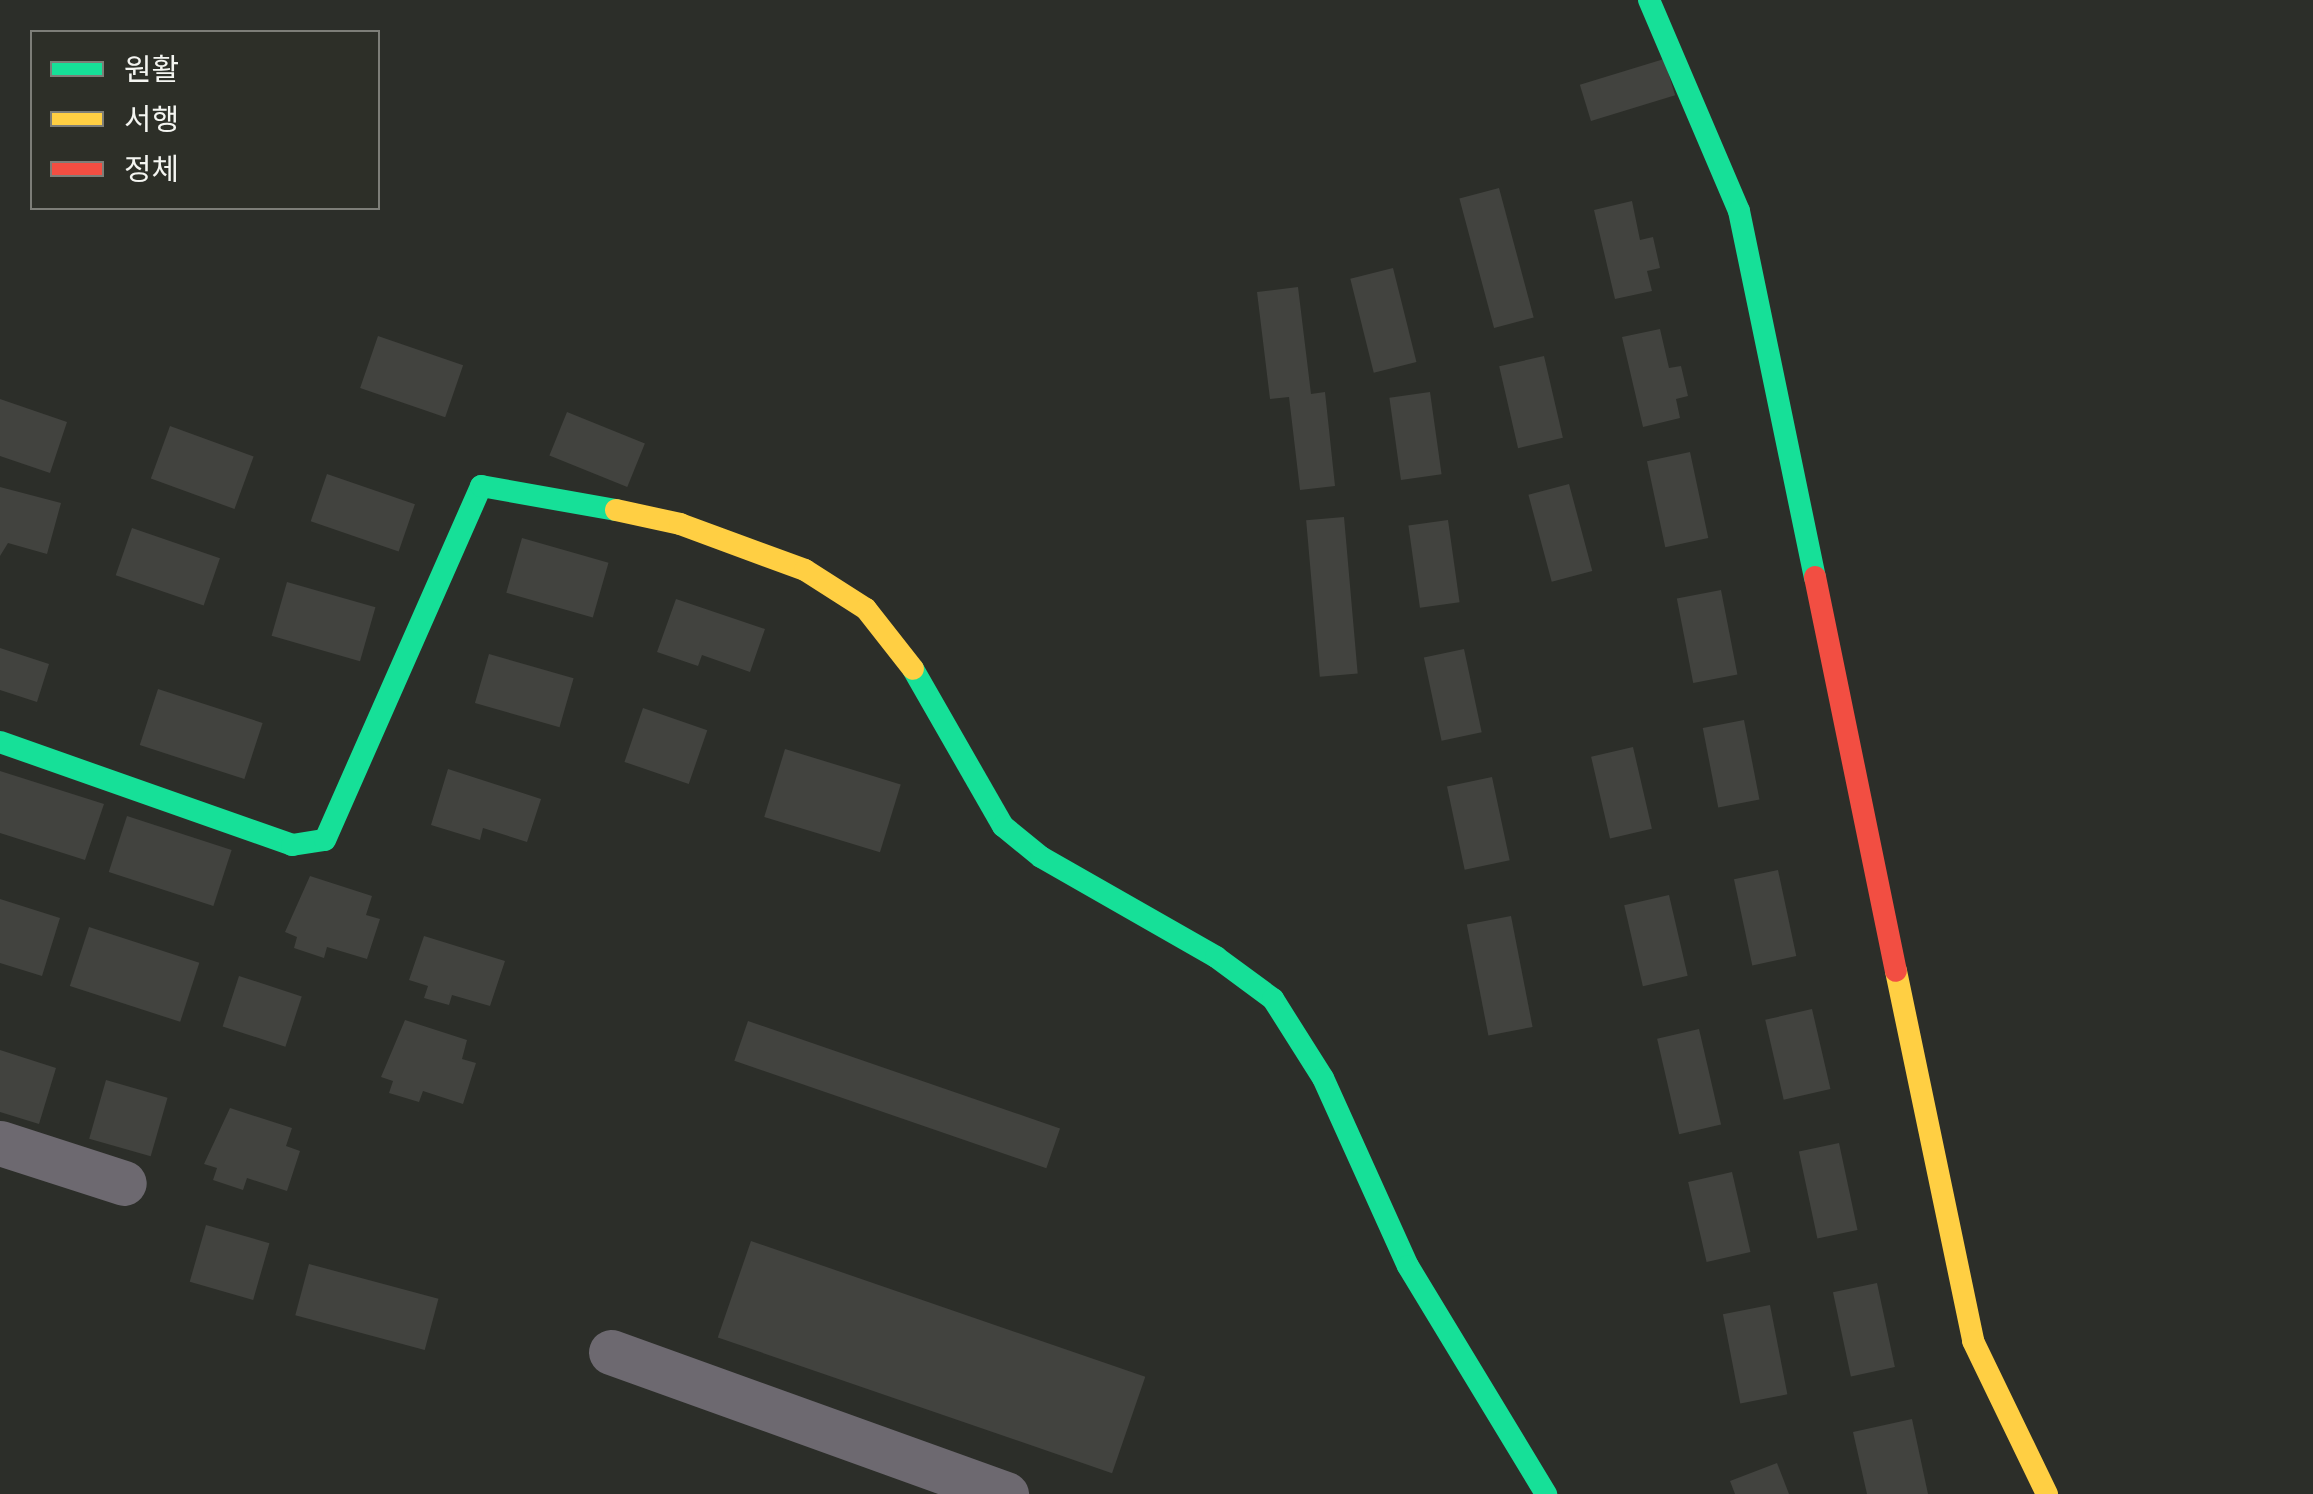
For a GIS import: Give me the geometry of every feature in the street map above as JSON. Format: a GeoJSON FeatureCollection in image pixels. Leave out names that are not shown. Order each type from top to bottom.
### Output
{"type":"FeatureCollection","features":[{"type":"Feature","properties":{"kind":"street"},"geometry":{"type":"LineString","coordinates":[[1648,0],[1740,211],[1973,1340],[2047,1494]]}},
{"type":"Feature","properties":{"kind":"street"},"geometry":{"type":"LineString","coordinates":[[0,742],[292,845],[325,840],[482,486],[527,490],[680,524],[806,570],[866,608],[908,661],[1004,826],[1041,858],[1216,957],[1273,999],[1323,1078],[1408,1266],[1546,1494]]}},
{"type":"Feature","properties":{"kind":"street"},"geometry":{"type":"LineString","coordinates":[[0,1143],[124,1183]]}},
{"type":"Feature","properties":{"kind":"street"},"geometry":{"type":"LineString","coordinates":[[611,1352],[1006,1494]]}},
{"type":"Feature","properties":{"kind":"building"},"geometry":{"type":"Polygon","coordinates":[[[1664,59],[1675,95],[1591,121],[1580,85],[1664,59]]]}},
{"type":"Feature","properties":{"kind":"building"},"geometry":{"type":"Polygon","coordinates":[[[1499,188],[1534,317],[1494,328],[1459,199],[1499,188]]]}},
{"type":"Feature","properties":{"kind":"building"},"geometry":{"type":"Polygon","coordinates":[[[1632,201],[1640,240],[1653,237],[1660,268],[1647,271],[1652,291],[1615,299],[1594,210],[1632,201]]]}},
{"type":"Feature","properties":{"kind":"building"},"geometry":{"type":"Polygon","coordinates":[[[1393,268],[1416,362],[1374,373],[1350,279],[1393,268]]]}},
{"type":"Feature","properties":{"kind":"building"},"geometry":{"type":"Polygon","coordinates":[[[1298,287],[1311,394],[1325,392],[1335,486],[1300,490],[1289,397],[1270,399],[1257,292],[1298,287]]]}},
{"type":"Feature","properties":{"kind":"building"},"geometry":{"type":"Polygon","coordinates":[[[1660,329],[1669,368],[1681,366],[1688,396],[1676,399],[1680,418],[1643,427],[1622,337],[1660,329]]]}},
{"type":"Feature","properties":{"kind":"building"},"geometry":{"type":"Polygon","coordinates":[[[378,336],[463,365],[445,417],[360,388],[378,336]]]}},
{"type":"Feature","properties":{"kind":"building"},"geometry":{"type":"Polygon","coordinates":[[[1544,356],[1563,438],[1518,448],[1499,366],[1544,356]]]}},
{"type":"Feature","properties":{"kind":"building"},"geometry":{"type":"Polygon","coordinates":[[[1430,392],[1442,474],[1401,480],[1389,398],[1430,392]]]}},
{"type":"Feature","properties":{"kind":"building"},"geometry":{"type":"Polygon","coordinates":[[[0,399],[67,422],[50,473],[0,456],[0,399]]]}},
{"type":"Feature","properties":{"kind":"building"},"geometry":{"type":"Polygon","coordinates":[[[567,412],[645,443],[627,487],[549,456],[567,412]]]}},
{"type":"Feature","properties":{"kind":"building"},"geometry":{"type":"Polygon","coordinates":[[[170,426],[254,456],[234,509],[151,479],[170,426]]]}},
{"type":"Feature","properties":{"kind":"building"},"geometry":{"type":"Polygon","coordinates":[[[1690,452],[1708,538],[1665,547],[1647,461],[1690,452]]]}},
{"type":"Feature","properties":{"kind":"building"},"geometry":{"type":"Polygon","coordinates":[[[327,474],[415,504],[399,552],[311,521],[327,474]]]}},
{"type":"Feature","properties":{"kind":"building"},"geometry":{"type":"Polygon","coordinates":[[[1569,484],[1592,571],[1552,582],[1528,495],[1569,484]]]}},
{"type":"Feature","properties":{"kind":"building"},"geometry":{"type":"Polygon","coordinates":[[[0,487],[61,503],[47,554],[8,543],[0,556],[0,487]]]}},
{"type":"Feature","properties":{"kind":"building"},"geometry":{"type":"Polygon","coordinates":[[[1344,517],[1358,673],[1320,677],[1306,520],[1344,517]]]}},
{"type":"Feature","properties":{"kind":"building"},"geometry":{"type":"Polygon","coordinates":[[[1448,520],[1460,602],[1420,608],[1408,526],[1448,520]]]}},
{"type":"Feature","properties":{"kind":"building"},"geometry":{"type":"Polygon","coordinates":[[[132,528],[220,558],[204,606],[116,575],[132,528]]]}},
{"type":"Feature","properties":{"kind":"building"},"geometry":{"type":"Polygon","coordinates":[[[522,538],[609,563],[593,618],[506,593],[522,538]]]}},
{"type":"Feature","properties":{"kind":"building"},"geometry":{"type":"Polygon","coordinates":[[[287,582],[375,607],[360,661],[272,636],[287,582]]]}},
{"type":"Feature","properties":{"kind":"building"},"geometry":{"type":"Polygon","coordinates":[[[1721,590],[1737,674],[1693,683],[1677,599],[1721,590]]]}},
{"type":"Feature","properties":{"kind":"building"},"geometry":{"type":"Polygon","coordinates":[[[676,599],[765,629],[750,672],[702,655],[698,666],[657,652],[676,599]]]}},
{"type":"Feature","properties":{"kind":"building"},"geometry":{"type":"Polygon","coordinates":[[[0,648],[49,664],[37,702],[0,690],[0,648]]]}},
{"type":"Feature","properties":{"kind":"building"},"geometry":{"type":"Polygon","coordinates":[[[1464,649],[1482,732],[1442,741],[1424,658],[1464,649]]]}},
{"type":"Feature","properties":{"kind":"building"},"geometry":{"type":"Polygon","coordinates":[[[489,654],[574,678],[560,727],[475,703],[489,654]]]}},
{"type":"Feature","properties":{"kind":"building"},"geometry":{"type":"Polygon","coordinates":[[[158,689],[263,723],[244,779],[140,745],[158,689]]]}},
{"type":"Feature","properties":{"kind":"building"},"geometry":{"type":"Polygon","coordinates":[[[643,708],[707,730],[689,784],[624,762],[643,708]]]}},
{"type":"Feature","properties":{"kind":"building"},"geometry":{"type":"Polygon","coordinates":[[[1744,720],[1759,800],[1718,808],[1703,728],[1744,720]]]}},
{"type":"Feature","properties":{"kind":"building"},"geometry":{"type":"Polygon","coordinates":[[[1633,747],[1652,829],[1610,839],[1591,757],[1633,747]]]}},
{"type":"Feature","properties":{"kind":"building"},"geometry":{"type":"Polygon","coordinates":[[[785,749],[901,784],[880,852],[764,817],[785,749]]]}},
{"type":"Feature","properties":{"kind":"building"},"geometry":{"type":"Polygon","coordinates":[[[448,769],[541,799],[527,842],[483,828],[480,840],[431,825],[448,769]]]}},
{"type":"Feature","properties":{"kind":"building"},"geometry":{"type":"Polygon","coordinates":[[[0,771],[104,804],[85,860],[0,833],[0,771]]]}},
{"type":"Feature","properties":{"kind":"building"},"geometry":{"type":"Polygon","coordinates":[[[1492,777],[1510,860],[1465,870],[1447,787],[1492,777]]]}},
{"type":"Feature","properties":{"kind":"building"},"geometry":{"type":"Polygon","coordinates":[[[127,816],[232,850],[213,906],[109,872],[127,816]]]}},
{"type":"Feature","properties":{"kind":"building"},"geometry":{"type":"Polygon","coordinates":[[[1778,870],[1796,956],[1752,965],[1734,879],[1778,870]]]}},
{"type":"Feature","properties":{"kind":"building"},"geometry":{"type":"Polygon","coordinates":[[[310,876],[372,896],[366,915],[380,919],[367,959],[327,947],[324,958],[294,948],[297,937],[285,932],[310,876]]]}},
{"type":"Feature","properties":{"kind":"building"},"geometry":{"type":"Polygon","coordinates":[[[1669,895],[1688,976],[1643,986],[1624,905],[1669,895]]]}},
{"type":"Feature","properties":{"kind":"building"},"geometry":{"type":"Polygon","coordinates":[[[0,899],[60,918],[42,976],[0,963],[0,899]]]}},
{"type":"Feature","properties":{"kind":"building"},"geometry":{"type":"Polygon","coordinates":[[[1511,916],[1533,1027],[1488,1036],[1467,925],[1511,916]]]}},
{"type":"Feature","properties":{"kind":"building"},"geometry":{"type":"Polygon","coordinates":[[[89,927],[199,963],[180,1022],[70,986],[89,927]]]}},
{"type":"Feature","properties":{"kind":"building"},"geometry":{"type":"Polygon","coordinates":[[[424,936],[505,961],[490,1006],[452,995],[449,1005],[424,998],[428,986],[409,980],[424,936]]]}},
{"type":"Feature","properties":{"kind":"building"},"geometry":{"type":"Polygon","coordinates":[[[239,976],[302,996],[285,1047],[223,1026],[239,976]]]}},
{"type":"Feature","properties":{"kind":"building"},"geometry":{"type":"Polygon","coordinates":[[[1812,1009],[1830,1089],[1784,1100],[1765,1020],[1812,1009]]]}},
{"type":"Feature","properties":{"kind":"building"},"geometry":{"type":"Polygon","coordinates":[[[405,1020],[467,1040],[462,1059],[476,1063],[463,1104],[423,1091],[419,1102],[389,1093],[393,1081],[381,1077],[405,1020]]]}},
{"type":"Feature","properties":{"kind":"building"},"geometry":{"type":"Polygon","coordinates":[[[748,1021],[1060,1128],[1046,1168],[734,1061],[748,1021]]]}},
{"type":"Feature","properties":{"kind":"building"},"geometry":{"type":"Polygon","coordinates":[[[1699,1029],[1721,1124],[1679,1134],[1657,1039],[1699,1029]]]}},
{"type":"Feature","properties":{"kind":"building"},"geometry":{"type":"Polygon","coordinates":[[[0,1050],[56,1068],[39,1124],[0,1112],[0,1050]]]}},
{"type":"Feature","properties":{"kind":"building"},"geometry":{"type":"Polygon","coordinates":[[[106,1080],[168,1098],[151,1156],[89,1139],[106,1080]]]}},
{"type":"Feature","properties":{"kind":"building"},"geometry":{"type":"Polygon","coordinates":[[[230,1108],[292,1128],[286,1146],[300,1151],[287,1191],[247,1178],[243,1190],[213,1180],[217,1168],[204,1164],[230,1108]]]}},
{"type":"Feature","properties":{"kind":"building"},"geometry":{"type":"Polygon","coordinates":[[[1839,1143],[1858,1230],[1817,1239],[1799,1152],[1839,1143]]]}},
{"type":"Feature","properties":{"kind":"building"},"geometry":{"type":"Polygon","coordinates":[[[1732,1172],[1750,1252],[1707,1262],[1688,1182],[1732,1172]]]}},
{"type":"Feature","properties":{"kind":"building"},"geometry":{"type":"Polygon","coordinates":[[[206,1225],[269,1243],[253,1300],[190,1282],[206,1225]]]}},
{"type":"Feature","properties":{"kind":"building"},"geometry":{"type":"Polygon","coordinates":[[[751,1241],[1145,1377],[1112,1473],[718,1337],[751,1241]]]}},
{"type":"Feature","properties":{"kind":"building"},"geometry":{"type":"Polygon","coordinates":[[[309,1264],[438,1299],[425,1350],[295,1315],[309,1264]]]}},
{"type":"Feature","properties":{"kind":"building"},"geometry":{"type":"Polygon","coordinates":[[[1877,1283],[1895,1367],[1851,1376],[1833,1292],[1877,1283]]]}},
{"type":"Feature","properties":{"kind":"building"},"geometry":{"type":"Polygon","coordinates":[[[1770,1305],[1787,1394],[1740,1403],[1723,1314],[1770,1305]]]}},
{"type":"Feature","properties":{"kind":"building"},"geometry":{"type":"Polygon","coordinates":[[[1912,1419],[1928,1494],[1867,1494],[1853,1432],[1912,1419]]]}},
{"type":"Feature","properties":{"kind":"building"},"geometry":{"type":"Polygon","coordinates":[[[1777,1463],[1789,1494],[1735,1494],[1730,1481],[1777,1463]]]}},
{"type":"Feature","properties":{"kind":"traffic: fast"},"geometry":{"type":"LineString","coordinates":[[1649,0],[1739,211],[1815,577]]}},
{"type":"Feature","properties":{"kind":"traffic: fast"},"geometry":{"type":"LineString","coordinates":[[0,742],[292,845],[325,840],[481,486],[616,510]]}},
{"type":"Feature","properties":{"kind":"traffic: fast"},"geometry":{"type":"LineString","coordinates":[[913,669],[1003,826],[1041,857],[1216,957],[1273,999],[1323,1078],[1408,1266],[1546,1494]]}},
{"type":"Feature","properties":{"kind":"traffic: slow"},"geometry":{"type":"LineString","coordinates":[[616,510],[680,524],[805,570],[866,609],[913,669]]}},
{"type":"Feature","properties":{"kind":"traffic: slow"},"geometry":{"type":"LineString","coordinates":[[1896,971],[1973,1341],[2047,1494]]}},
{"type":"Feature","properties":{"kind":"traffic: jam"},"geometry":{"type":"LineString","coordinates":[[1815,577],[1896,971]]}}]}
